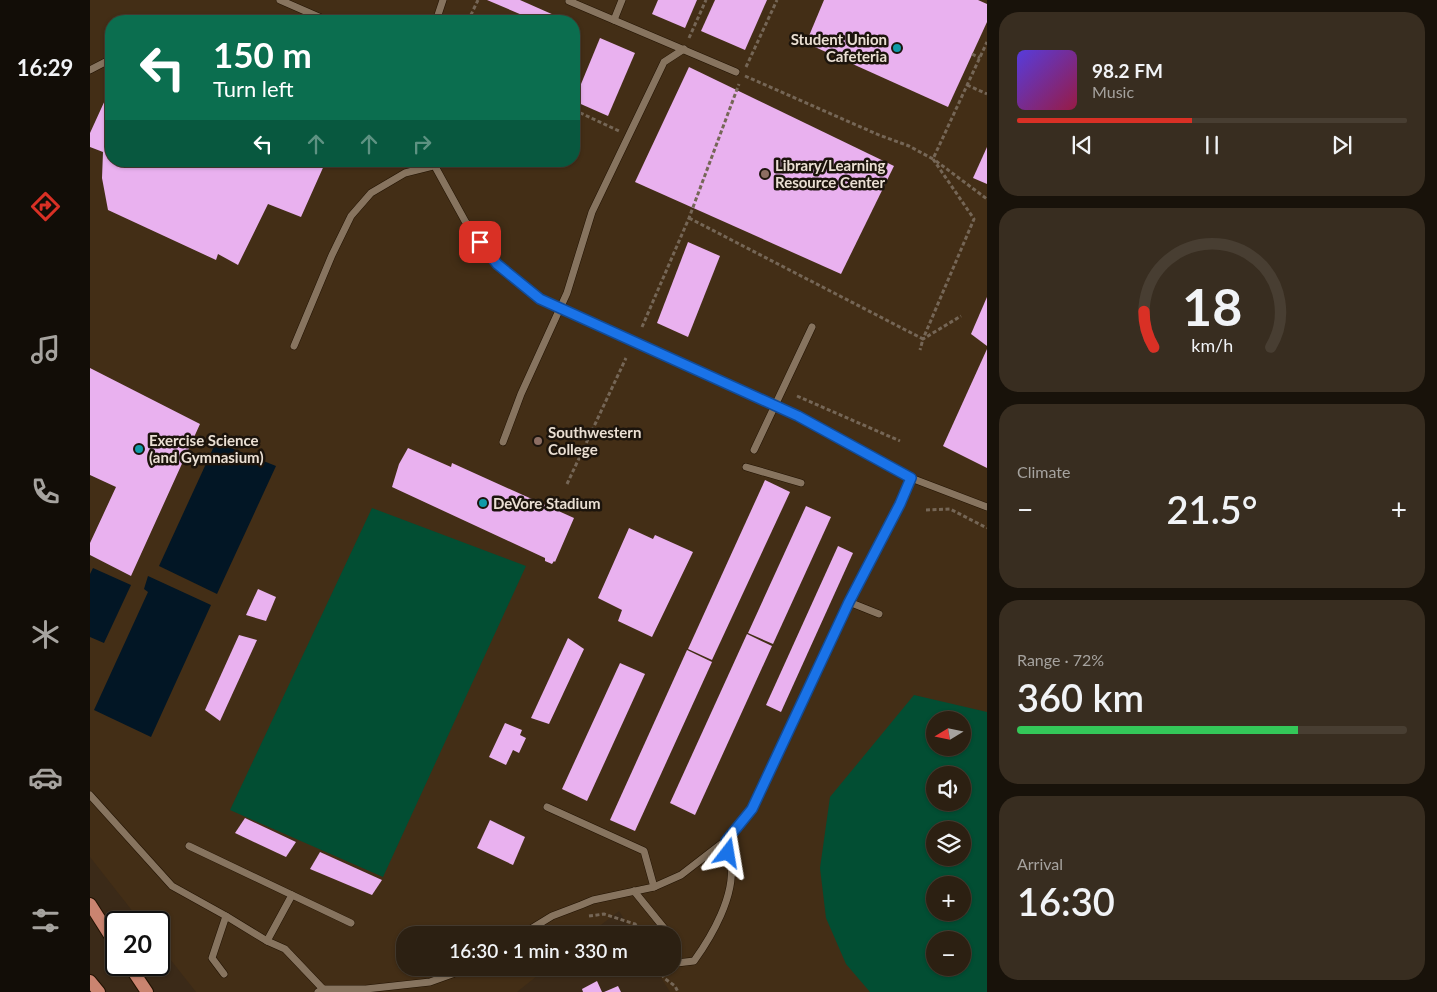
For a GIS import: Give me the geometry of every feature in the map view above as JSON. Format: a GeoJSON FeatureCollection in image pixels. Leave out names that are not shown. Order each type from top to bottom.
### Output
{"type":"FeatureCollection","features":[{"type":"Feature","properties":{"kind":"main road"},"geometry":{"type":"LineString","coordinates":[[90,904],[105,928]]}},
{"type":"Feature","properties":{"kind":"main road"},"geometry":{"type":"LineString","coordinates":[[136,976],[147,992]]}},
{"type":"Feature","properties":{"kind":"main road"},"geometry":{"type":"LineString","coordinates":[[90,981],[99,992]]}},
{"type":"Feature","properties":{"kind":"lane"},"geometry":{"type":"LineString","coordinates":[[280,0],[314,15]]}},
{"type":"Feature","properties":{"kind":"lane"},"geometry":{"type":"LineString","coordinates":[[438,15],[442,0]]}},
{"type":"Feature","properties":{"kind":"lane"},"geometry":{"type":"LineString","coordinates":[[614,20],[622,0]]}},
{"type":"Feature","properties":{"kind":"lane"},"geometry":{"type":"LineString","coordinates":[[569,1],[736,72]]}},
{"type":"Feature","properties":{"kind":"lane"},"geometry":{"type":"LineString","coordinates":[[503,442],[521,394],[567,293],[592,212],[664,62],[684,49]]}},
{"type":"Feature","properties":{"kind":"lane"},"geometry":{"type":"LineString","coordinates":[[90,70],[105,62]]}},
{"type":"Feature","properties":{"kind":"lane"},"geometry":{"type":"LineString","coordinates":[[294,346],[332,255],[351,216],[371,193],[405,173],[423,167]]}},
{"type":"Feature","properties":{"kind":"lane"},"geometry":{"type":"LineString","coordinates":[[434,167],[464,220],[497,264],[540,299],[798,416],[911,478],[987,507]]}},
{"type":"Feature","properties":{"kind":"lane"},"geometry":{"type":"LineString","coordinates":[[754,450],[812,326]]}},
{"type":"Feature","properties":{"kind":"lane"},"geometry":{"type":"LineString","coordinates":[[746,467],[801,483]]}},
{"type":"Feature","properties":{"kind":"lane"},"geometry":{"type":"LineString","coordinates":[[536,926],[552,916],[593,900],[654,887],[681,875],[726,841],[752,809],[849,602],[900,504],[911,478]]}},
{"type":"Feature","properties":{"kind":"lane"},"geometry":{"type":"LineString","coordinates":[[849,602],[879,614]]}},
{"type":"Feature","properties":{"kind":"lane"},"geometry":{"type":"LineString","coordinates":[[90,795],[172,886],[267,941],[285,948],[321,990],[366,989],[430,982],[447,976]]}},
{"type":"Feature","properties":{"kind":"lane"},"geometry":{"type":"LineString","coordinates":[[547,807],[644,851],[654,887]]}},
{"type":"Feature","properties":{"kind":"lane"},"geometry":{"type":"LineString","coordinates":[[681,963],[694,961],[708,942],[720,916],[730,881],[731,865],[726,841]]}},
{"type":"Feature","properties":{"kind":"lane"},"geometry":{"type":"LineString","coordinates":[[189,846],[351,923]]}},
{"type":"Feature","properties":{"kind":"lane"},"geometry":{"type":"LineString","coordinates":[[634,891],[662,926]]}},
{"type":"Feature","properties":{"kind":"lane"},"geometry":{"type":"LineString","coordinates":[[267,941],[292,895]]}},
{"type":"Feature","properties":{"kind":"lane"},"geometry":{"type":"LineString","coordinates":[[224,974],[212,958],[226,916]]}},
{"type":"Feature","properties":{"kind":"path"},"geometry":{"type":"LineString","coordinates":[[471,15],[478,0]]}},
{"type":"Feature","properties":{"kind":"path"},"geometry":{"type":"LineString","coordinates":[[684,49],[706,0]]}},
{"type":"Feature","properties":{"kind":"path"},"geometry":{"type":"LineString","coordinates":[[777,0],[742,74],[879,135],[909,146],[933,159],[987,199]]}},
{"type":"Feature","properties":{"kind":"path"},"geometry":{"type":"LineString","coordinates":[[933,159],[987,42]]}},
{"type":"Feature","properties":{"kind":"path"},"geometry":{"type":"LineString","coordinates":[[972,54],[980,58]]}},
{"type":"Feature","properties":{"kind":"path"},"geometry":{"type":"LineString","coordinates":[[642,327],[688,218],[739,84]]}},
{"type":"Feature","properties":{"kind":"path"},"geometry":{"type":"LineString","coordinates":[[967,85],[987,94]]}},
{"type":"Feature","properties":{"kind":"path"},"geometry":{"type":"LineString","coordinates":[[580,113],[629,135]]}},
{"type":"Feature","properties":{"kind":"path"},"geometry":{"type":"LineString","coordinates":[[920,350],[974,219],[933,159]]}},
{"type":"Feature","properties":{"kind":"path"},"geometry":{"type":"LineString","coordinates":[[688,218],[923,340]]}},
{"type":"Feature","properties":{"kind":"path"},"geometry":{"type":"LineString","coordinates":[[923,340],[962,316]]}},
{"type":"Feature","properties":{"kind":"path"},"geometry":{"type":"LineString","coordinates":[[567,484],[626,358]]}},
{"type":"Feature","properties":{"kind":"path"},"geometry":{"type":"LineString","coordinates":[[797,396],[900,442]]}},
{"type":"Feature","properties":{"kind":"path"},"geometry":{"type":"LineString","coordinates":[[926,510],[950,509],[987,528]]}},
{"type":"Feature","properties":{"kind":"path"},"geometry":{"type":"LineString","coordinates":[[581,905],[590,917],[604,914],[636,926]]}},
{"type":"Feature","properties":{"kind":"path"},"geometry":{"type":"LineString","coordinates":[[663,976],[675,986],[678,992]]}},
{"type":"Feature","properties":{"kind":"shaded area","name":"Southwestern College"},"geometry":{"type":"Polygon","coordinates":[[[90,0],[987,0],[987,992],[670,992],[660,976],[681,976],[681,926],[628,926],[619,911],[600,926],[396,926],[396,976],[537,976],[517,992],[196,992],[170,959],[170,911],[132,911],[90,857],[90,0]]]}},
{"type":"Feature","properties":{"kind":"green space"},"geometry":{"type":"Polygon","coordinates":[[[372,508],[526,566],[383,877],[230,810],[372,508]]]}},
{"type":"Feature","properties":{"kind":"green space"},"geometry":{"type":"Polygon","coordinates":[[[914,695],[987,712],[987,992],[870,992],[846,964],[826,918],[820,868],[830,797],[914,695]]]}},
{"type":"Feature","properties":{"kind":"water"},"geometry":{"type":"Polygon","coordinates":[[[216,442],[276,466],[217,594],[159,566],[216,442]]]}},
{"type":"Feature","properties":{"kind":"water"},"geometry":{"type":"Polygon","coordinates":[[[93,568],[131,585],[104,643],[90,637],[90,574],[93,568]]]}},
{"type":"Feature","properties":{"kind":"water"},"geometry":{"type":"Polygon","coordinates":[[[148,576],[211,605],[151,737],[94,710],[148,592],[144,589],[148,576]]]}},
{"type":"Feature","properties":{"kind":"building"},"geometry":{"type":"Polygon","coordinates":[[[487,0],[520,0],[554,15],[522,15],[487,0]]]}},
{"type":"Feature","properties":{"kind":"building"},"geometry":{"type":"Polygon","coordinates":[[[658,0],[697,0],[685,28],[652,14],[658,0]]]}},
{"type":"Feature","properties":{"kind":"building"},"geometry":{"type":"Polygon","coordinates":[[[715,0],[767,0],[745,50],[701,31],[715,0]]]}},
{"type":"Feature","properties":{"kind":"building","name":"Student Union Cafeteria"},"geometry":{"type":"Polygon","coordinates":[[[824,0],[978,0],[987,4],[987,22],[948,107],[806,43],[824,0]]]}},
{"type":"Feature","properties":{"kind":"building"},"geometry":{"type":"Polygon","coordinates":[[[600,38],[635,53],[608,116],[580,104],[580,86],[600,38]]]}},
{"type":"Feature","properties":{"kind":"building","name":"Library/Learning Resource Center"},"geometry":{"type":"Polygon","coordinates":[[[689,67],[894,166],[841,274],[635,182],[689,67]]]}},
{"type":"Feature","properties":{"kind":"building"},"geometry":{"type":"Polygon","coordinates":[[[105,100],[105,167],[323,167],[301,217],[268,204],[238,265],[218,254],[216,260],[108,210],[102,178],[103,152],[90,147],[90,133],[105,100]]]}},
{"type":"Feature","properties":{"kind":"building"},"geometry":{"type":"Polygon","coordinates":[[[987,147],[987,184],[973,178],[987,147]]]}},
{"type":"Feature","properties":{"kind":"building"},"geometry":{"type":"Polygon","coordinates":[[[688,242],[720,256],[688,337],[657,323],[688,242]]]}},
{"type":"Feature","properties":{"kind":"building"},"geometry":{"type":"Polygon","coordinates":[[[987,297],[987,346],[971,334],[987,297]]]}},
{"type":"Feature","properties":{"kind":"building"},"geometry":{"type":"Polygon","coordinates":[[[987,349],[987,468],[943,446],[987,349]]]}},
{"type":"Feature","properties":{"kind":"building","name":"Exercise Science (and Gymnasium)"},"geometry":{"type":"Polygon","coordinates":[[[90,368],[200,424],[131,576],[90,555],[90,543],[116,487],[90,475],[90,368]]]}},
{"type":"Feature","properties":{"kind":"building","name":"DeVore Stadium"},"geometry":{"type":"Polygon","coordinates":[[[408,448],[451,467],[452,463],[574,518],[555,562],[552,564],[545,561],[545,558],[392,487],[399,464],[408,448]]]}},
{"type":"Feature","properties":{"kind":"building"},"geometry":{"type":"Polygon","coordinates":[[[765,480],[790,492],[712,660],[688,649],[765,480]]]}},
{"type":"Feature","properties":{"kind":"building"},"geometry":{"type":"Polygon","coordinates":[[[806,506],[831,517],[773,644],[748,633],[806,506]]]}},
{"type":"Feature","properties":{"kind":"building"},"geometry":{"type":"Polygon","coordinates":[[[629,528],[653,539],[655,535],[693,552],[652,637],[618,621],[622,610],[598,598],[629,528]]]}},
{"type":"Feature","properties":{"kind":"building"},"geometry":{"type":"Polygon","coordinates":[[[838,546],[853,553],[781,712],[766,705],[838,546]]]}},
{"type":"Feature","properties":{"kind":"building"},"geometry":{"type":"Polygon","coordinates":[[[258,589],[276,597],[266,621],[246,615],[258,589]]]}},
{"type":"Feature","properties":{"kind":"building"},"geometry":{"type":"Polygon","coordinates":[[[747,634],[772,646],[695,815],[670,803],[747,634]]]}},
{"type":"Feature","properties":{"kind":"building"},"geometry":{"type":"Polygon","coordinates":[[[239,635],[257,640],[220,721],[205,710],[239,635]]]}},
{"type":"Feature","properties":{"kind":"building"},"geometry":{"type":"Polygon","coordinates":[[[568,638],[584,649],[549,724],[531,718],[568,638]]]}},
{"type":"Feature","properties":{"kind":"building"},"geometry":{"type":"Polygon","coordinates":[[[687,650],[712,662],[635,831],[610,820],[687,650]]]}},
{"type":"Feature","properties":{"kind":"building"},"geometry":{"type":"Polygon","coordinates":[[[620,663],[645,674],[587,801],[562,789],[620,663]]]}},
{"type":"Feature","properties":{"kind":"building"},"geometry":{"type":"Polygon","coordinates":[[[505,723],[522,730],[520,735],[526,738],[519,753],[513,750],[506,765],[489,757],[505,723]]]}},
{"type":"Feature","properties":{"kind":"building"},"geometry":{"type":"Polygon","coordinates":[[[245,818],[296,842],[286,857],[235,833],[245,818]]]}},
{"type":"Feature","properties":{"kind":"building"},"geometry":{"type":"Polygon","coordinates":[[[490,820],[525,837],[513,865],[477,848],[490,820]]]}},
{"type":"Feature","properties":{"kind":"building"},"geometry":{"type":"Polygon","coordinates":[[[320,852],[382,880],[372,895],[310,869],[320,852]]]}},
{"type":"Feature","properties":{"kind":"building"},"geometry":{"type":"Polygon","coordinates":[[[597,981],[602,992],[583,992],[582,989],[597,981]]]}},
{"type":"Feature","properties":{"kind":"building"},"geometry":{"type":"Polygon","coordinates":[[[618,986],[621,992],[604,992],[618,986]]]}},
{"type":"Feature","properties":{"kind":"place","name":"Student Union Cafeteria"},"geometry":{"type":"Point","coordinates":[897,48]}},
{"type":"Feature","properties":{"kind":"place","name":"Library/Learning Resource Center"},"geometry":{"type":"Point","coordinates":[765,174]}},
{"type":"Feature","properties":{"kind":"place","name":"Southwestern College"},"geometry":{"type":"Point","coordinates":[538,441]}},
{"type":"Feature","properties":{"kind":"place","name":"Exercise Science (and Gymnasium)"},"geometry":{"type":"Point","coordinates":[139,449]}},
{"type":"Feature","properties":{"kind":"place","name":"DeVore Stadium"},"geometry":{"type":"Point","coordinates":[483,503]}},
{"type":"Feature","properties":{"kind":"route"},"geometry":{"type":"LineString","coordinates":[[480,242],[497,264],[540,299],[798,416],[911,478],[900,504],[849,602],[752,809],[726,841],[728,853]]}}]}
